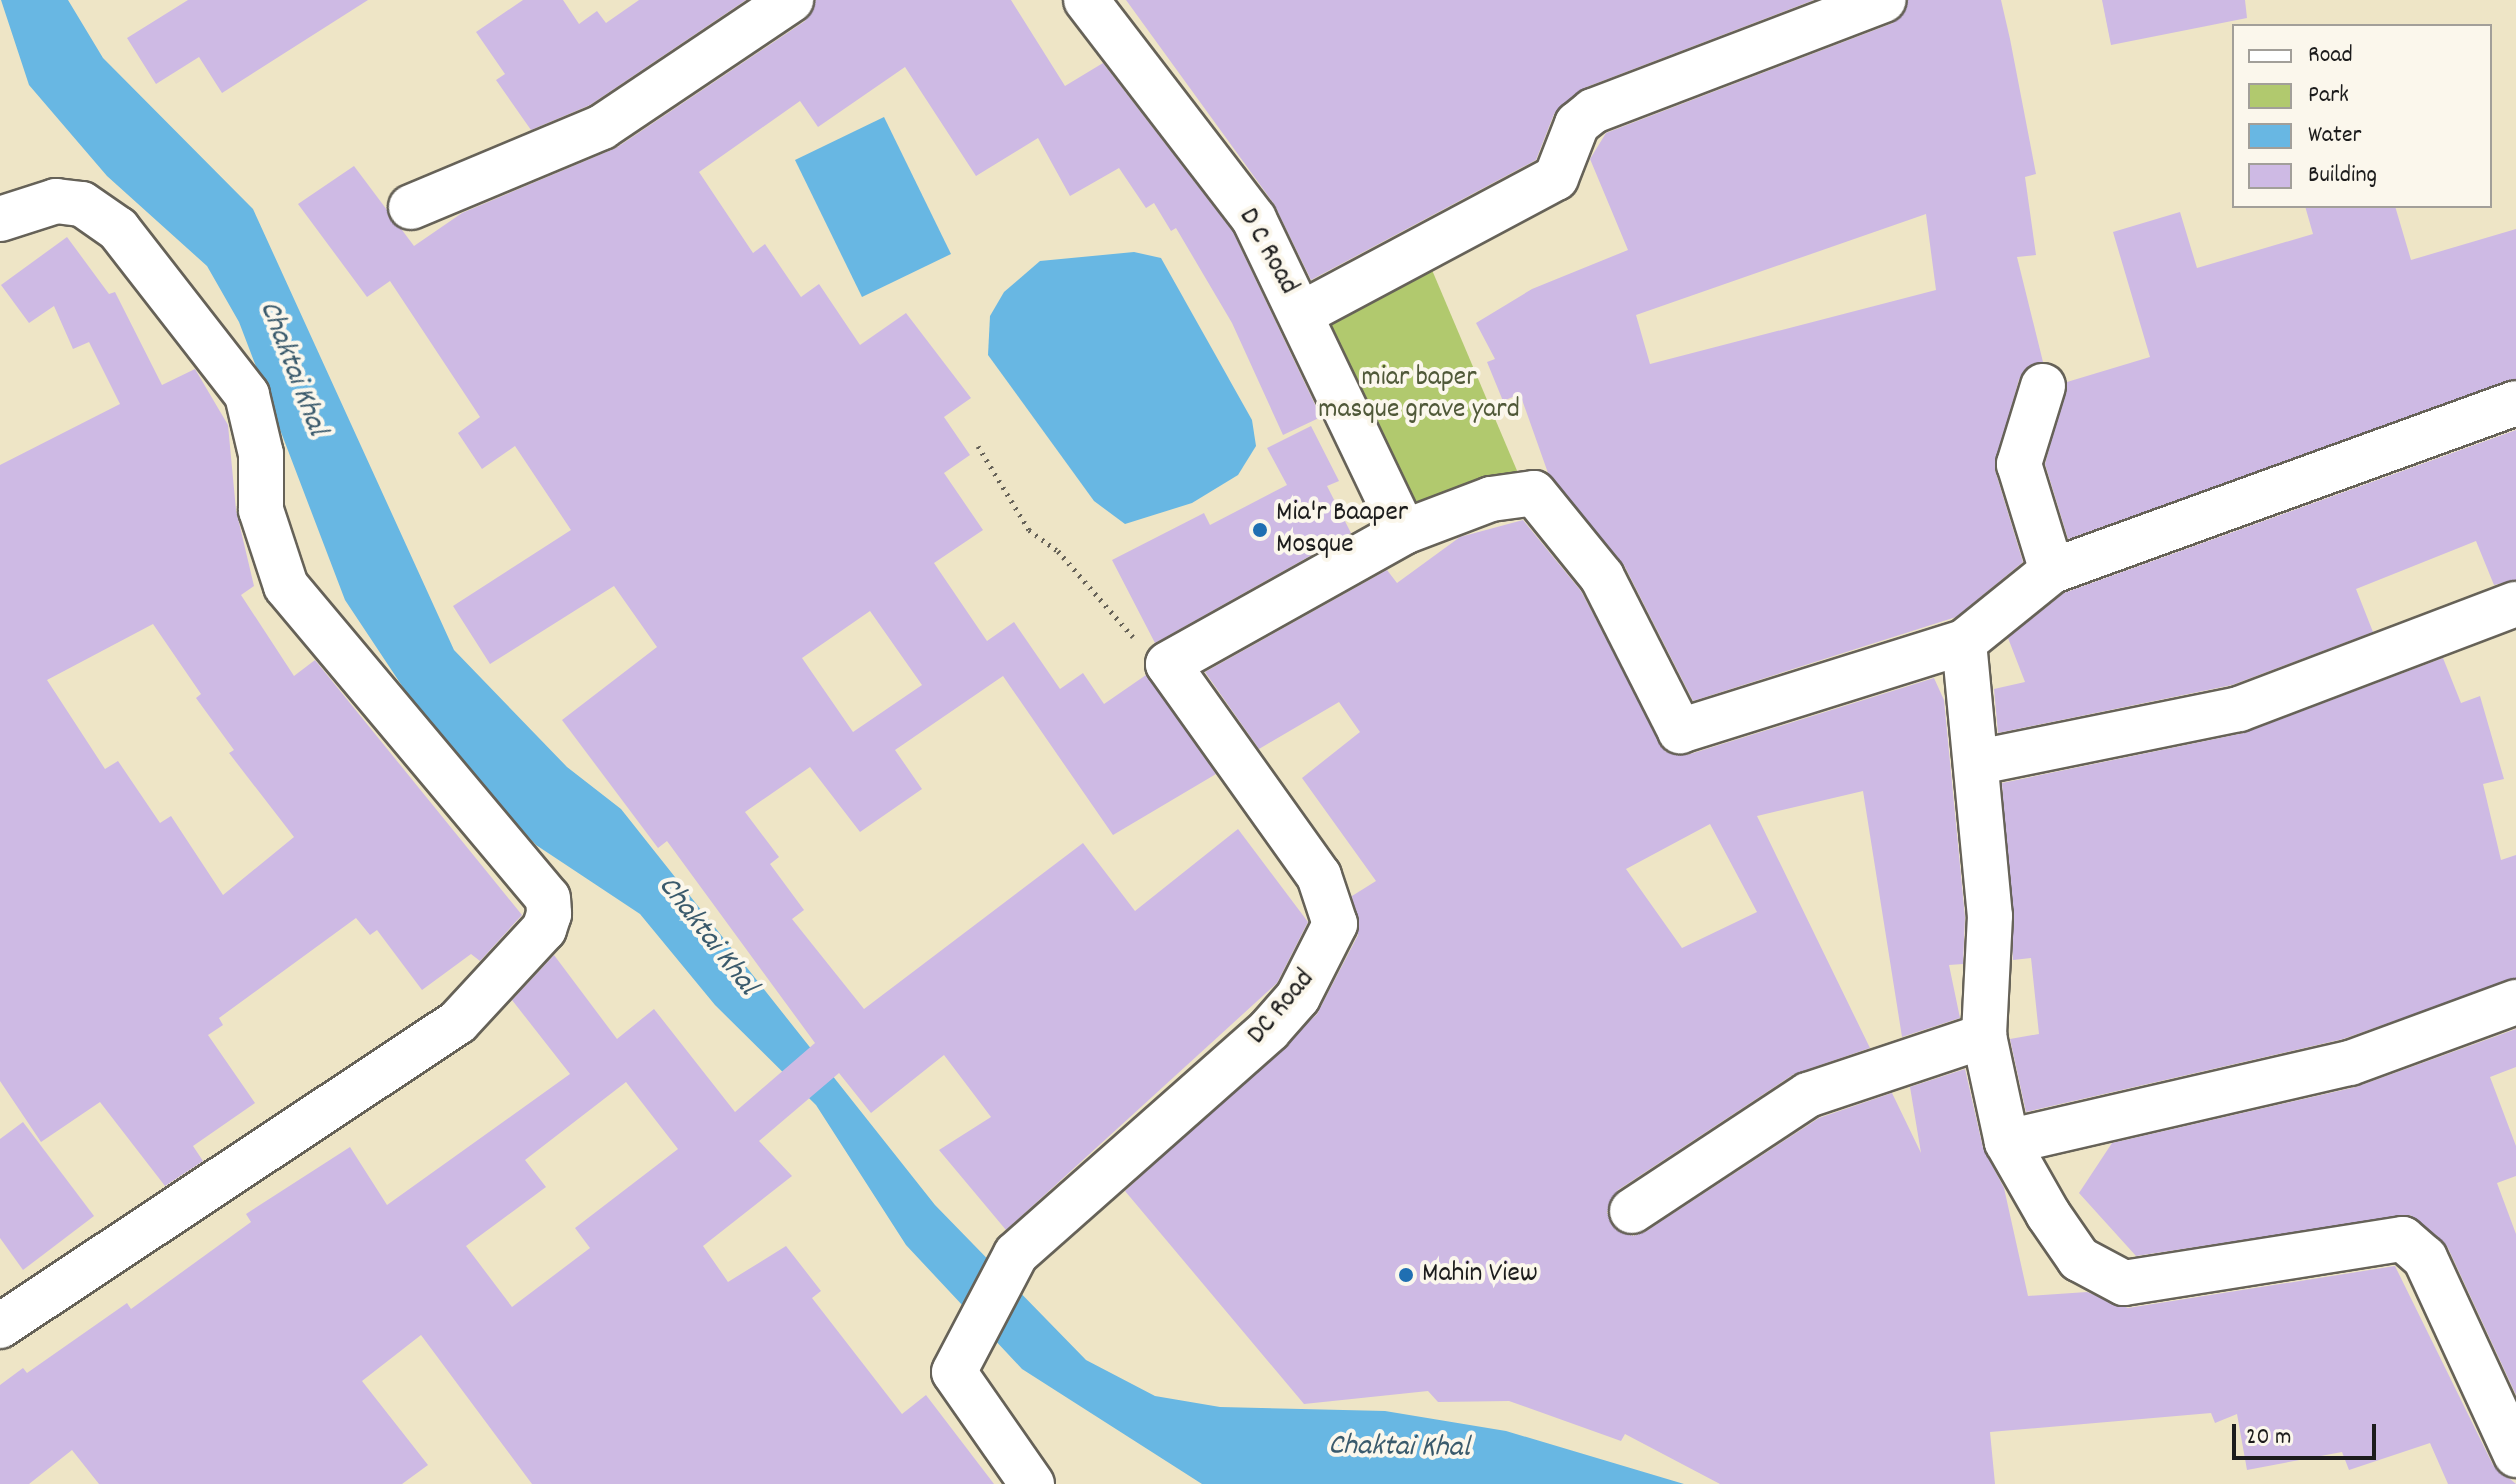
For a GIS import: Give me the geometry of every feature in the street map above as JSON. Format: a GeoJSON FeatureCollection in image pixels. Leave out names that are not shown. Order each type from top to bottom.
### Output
{"type":"FeatureCollection","features":[{"type":"Feature","properties":{"kind":"street"},"geometry":{"type":"LineString","coordinates":[[411,207],[602,127],[791,0]]}},
{"type":"Feature","properties":{"kind":"street","name":"D C Road"},"geometry":{"type":"LineString","coordinates":[[1086,0],[1254,219],[1404,532]]}},
{"type":"Feature","properties":{"kind":"street"},"geometry":{"type":"LineString","coordinates":[[1301,314],[1556,178],[1577,124],[1593,111],[1884,0]]}},
{"type":"Feature","properties":{"kind":"street"},"geometry":{"type":"LineString","coordinates":[[0,219],[56,201],[82,204],[118,229],[247,395],[261,454],[261,510],[286,586],[548,898],[549,914],[544,929],[458,1022],[0,1326]]}},
{"type":"Feature","properties":{"kind":"street"},"geometry":{"type":"LineString","coordinates":[[2043,386],[2019,464],[2052,571]]}},
{"type":"Feature","properties":{"kind":"street"},"geometry":{"type":"LineString","coordinates":[[1168,664],[1404,532],[1515,494],[1534,493],[1548,502],[1624,613],[1680,731],[1964,642],[2052,571],[2516,403]]}},
{"type":"Feature","properties":{"kind":"street"},"geometry":{"type":"LineString","coordinates":[[1979,762],[2239,709],[2516,604]]}},
{"type":"Feature","properties":{"kind":"street"},"geometry":{"type":"LineString","coordinates":[[1964,642],[1979,762],[1990,916],[1984,1036],[2007,1142],[2079,1259],[2124,1283],[2403,1239],[2425,1258],[2516,1455]]}},
{"type":"Feature","properties":{"kind":"street","name":"DC Road"},"geometry":{"type":"LineString","coordinates":[[1032,1484],[954,1372],[971,1345],[1016,1254],[1269,1030],[1306,984],[1335,924],[1319,876],[1168,664]]}},
{"type":"Feature","properties":{"kind":"street"},"geometry":{"type":"LineString","coordinates":[[2007,1142],[2350,1063],[2516,1002]]}},
{"type":"Feature","properties":{"kind":"street"},"geometry":{"type":"LineString","coordinates":[[1632,1211],[1808,1095],[1984,1036]]}},
{"type":"Feature","properties":{"kind":"path"},"geometry":{"type":"LineString","coordinates":[[978,446],[1029,530],[1058,551],[1144,652],[1168,664]]}},
{"type":"Feature","properties":{"kind":"green space","name":"miar baper masque grave yard"},"geometry":{"type":"Polygon","coordinates":[[[1432,270],[1518,473],[1407,521],[1321,317],[1432,270]]]}},
{"type":"Feature","properties":{"kind":"water","name":"Chaktai Khal"},"geometry":{"type":"Polygon","coordinates":[[[1,0],[68,0],[103,58],[253,209],[454,650],[567,767],[621,809],[935,1205],[1086,1360],[1155,1396],[1220,1407],[1385,1411],[1506,1431],[1684,1484],[1202,1484],[1022,1369],[906,1245],[816,1105],[715,1005],[640,914],[536,845],[436,737],[345,600],[239,322],[207,266],[107,176],[29,85],[1,0]]]}},
{"type":"Feature","properties":{"kind":"water"},"geometry":{"type":"Polygon","coordinates":[[[884,117],[951,254],[862,297],[795,160],[884,117]]]}},
{"type":"Feature","properties":{"kind":"water"},"geometry":{"type":"Polygon","coordinates":[[[1134,252],[1161,258],[1252,420],[1256,446],[1238,475],[1192,503],[1125,524],[1094,501],[988,355],[990,316],[1004,292],[1040,261],[1134,252]]]}},
{"type":"Feature","properties":{"kind":"building"},"geometry":{"type":"Polygon","coordinates":[[[188,0],[368,0],[222,93],[199,57],[156,84],[127,38],[188,0]]]}},
{"type":"Feature","properties":{"kind":"building"},"geometry":{"type":"Polygon","coordinates":[[[523,0],[563,0],[579,24],[597,11],[606,23],[639,0],[746,0],[590,105],[531,130],[496,80],[505,74],[476,32],[523,0]]]}},
{"type":"Feature","properties":{"kind":"building"},"geometry":{"type":"Polygon","coordinates":[[[816,0],[1011,0],[1065,86],[1103,63],[1233,232],[1321,417],[1283,435],[1232,323],[1176,228],[1171,231],[1154,203],[1146,208],[1119,168],[1070,196],[1038,138],[976,176],[905,67],[818,127],[800,101],[699,172],[753,253],[765,244],[801,297],[819,284],[860,345],[906,313],[971,398],[944,417],[970,455],[944,473],[983,530],[934,563],[987,641],[1014,622],[1060,689],[1083,673],[1104,704],[1146,675],[1216,774],[1113,835],[1003,676],[895,750],[922,789],[860,832],[810,767],[745,812],[779,857],[770,864],[804,910],[792,919],[864,1009],[1083,843],[1135,911],[1238,829],[1308,922],[1277,983],[1006,1230],[939,1150],[991,1117],[944,1055],[871,1113],[839,1073],[759,1141],[792,1176],[703,1246],[728,1282],[786,1246],[821,1291],[812,1298],[902,1414],[926,1395],[994,1484],[532,1484],[421,1335],[362,1381],[428,1465],[402,1484],[99,1484],[72,1450],[29,1484],[0,1484],[0,1385],[23,1368],[27,1373],[127,1303],[131,1309],[251,1222],[246,1214],[350,1147],[387,1205],[570,1074],[512,1000],[554,955],[617,1039],[654,1009],[735,1112],[815,1043],[667,841],[658,848],[562,720],[657,647],[614,586],[490,664],[453,606],[571,530],[515,446],[482,469],[458,433],[480,417],[390,281],[367,297],[298,204],[354,166],[414,246],[462,213],[616,148],[805,21],[816,0]],[[870,611],[802,658],[853,732],[922,685],[870,611]],[[626,1082],[525,1160],[546,1187],[466,1246],[512,1307],[590,1248],[575,1228],[678,1149],[626,1082]]]}},
{"type":"Feature","properties":{"kind":"building"},"geometry":{"type":"Polygon","coordinates":[[[1126,0],[1814,0],[1584,88],[1554,114],[1536,160],[1311,280],[1274,204],[1126,0]]]}},
{"type":"Feature","properties":{"kind":"building"},"geometry":{"type":"Polygon","coordinates":[[[1908,0],[2001,0],[2036,174],[2025,177],[2036,255],[2017,257],[2043,362],[2019,379],[1995,470],[2023,562],[1956,617],[1693,701],[1624,565],[1548,473],[1520,394],[1503,401],[1487,362],[1495,359],[1476,323],[1532,289],[1628,250],[1590,159],[1606,133],[1893,23],[1908,0]],[[1926,214],[1636,315],[1650,364],[1936,290],[1926,214]]]}},
{"type":"Feature","properties":{"kind":"building"},"geometry":{"type":"Polygon","coordinates":[[[2102,0],[2245,0],[2247,18],[2111,45],[2102,0]]]}},
{"type":"Feature","properties":{"kind":"building"},"geometry":{"type":"Polygon","coordinates":[[[2306,208],[2396,208],[2411,260],[2516,229],[2516,379],[2068,539],[2045,464],[2067,382],[2150,357],[2113,232],[2180,212],[2197,268],[2313,234],[2306,208]]]}},
{"type":"Feature","properties":{"kind":"building"},"geometry":{"type":"Polygon","coordinates":[[[67,237],[109,294],[115,292],[162,385],[195,369],[228,425],[236,510],[254,586],[241,595],[294,676],[315,660],[522,915],[480,961],[471,954],[422,990],[377,930],[370,935],[356,918],[219,1018],[223,1025],[208,1035],[255,1103],[193,1146],[203,1161],[165,1186],[100,1102],[41,1142],[0,1081],[0,465],[120,404],[89,342],[73,349],[54,306],[29,323],[1,285],[67,237]],[[153,624],[47,680],[105,769],[118,761],[160,823],[171,816],[223,895],[294,837],[229,753],[234,750],[196,698],[201,694],[153,624]]]}},
{"type":"Feature","properties":{"kind":"building","name":"Mia'r Baaper Mosque"},"geometry":{"type":"Polygon","coordinates":[[[1311,426],[1339,481],[1327,486],[1351,533],[1155,643],[1112,560],[1204,513],[1210,525],[1287,485],[1267,448],[1311,426]]]}},
{"type":"Feature","properties":{"kind":"building"},"geometry":{"type":"Polygon","coordinates":[[[2516,430],[2516,580],[2494,585],[2476,541],[2356,589],[2373,632],[2232,685],[1998,733],[1994,689],[2025,682],[2008,638],[2064,593],[2516,430]]]}},
{"type":"Feature","properties":{"kind":"building"},"geometry":{"type":"Polygon","coordinates":[[[1523,520],[1581,591],[1666,752],[1687,755],[1934,678],[1944,700],[1965,917],[1963,964],[1949,965],[1960,1018],[1902,1037],[1863,791],[1757,816],[1870,1048],[1794,1074],[1618,1190],[1607,1212],[1612,1225],[1633,1236],[1645,1232],[1819,1118],[1892,1093],[1921,1153],[1910,1087],[1965,1069],[1983,1148],[2004,1188],[2028,1296],[2087,1292],[2128,1308],[2395,1266],[2493,1465],[2516,1484],[2448,1484],[2430,1443],[2349,1470],[2342,1452],[2247,1470],[2237,1414],[2215,1423],[2211,1413],[1990,1432],[1995,1484],[1720,1484],[1625,1434],[1621,1441],[1509,1401],[1438,1402],[1428,1391],[1304,1404],[1125,1191],[1317,1014],[1358,935],[1352,896],[1376,881],[1302,778],[1360,732],[1339,702],[1259,749],[1205,672],[1387,570],[1397,583],[1460,537],[1523,520]],[[1710,824],[1626,869],[1682,948],[1757,912],[1710,824]]]}},
{"type":"Feature","properties":{"kind":"building"},"geometry":{"type":"Polygon","coordinates":[[[2443,658],[2461,703],[2480,696],[2504,779],[2483,784],[2501,860],[2516,855],[2516,978],[2343,1039],[2026,1112],[2010,1039],[2039,1034],[2031,958],[2013,960],[2002,783],[2244,733],[2443,658]]]}},
{"type":"Feature","properties":{"kind":"building"},"geometry":{"type":"Polygon","coordinates":[[[2516,1029],[2516,1067],[2490,1077],[2516,1146],[2516,1176],[2497,1183],[2516,1234],[2516,1395],[2448,1248],[2410,1215],[2136,1256],[2079,1193],[2112,1143],[2356,1087],[2516,1029]]]}},
{"type":"Feature","properties":{"kind":"building"},"geometry":{"type":"Polygon","coordinates":[[[23,1122],[94,1216],[23,1270],[0,1238],[0,1139],[23,1122]]]}},
{"type":"Feature","properties":{"kind":"place","name":"Mia'r Baaper Mosque"},"geometry":{"type":"Point","coordinates":[1260,530]}},
{"type":"Feature","properties":{"kind":"place","name":"Mahin View"},"geometry":{"type":"Point","coordinates":[1406,1275]}}]}
